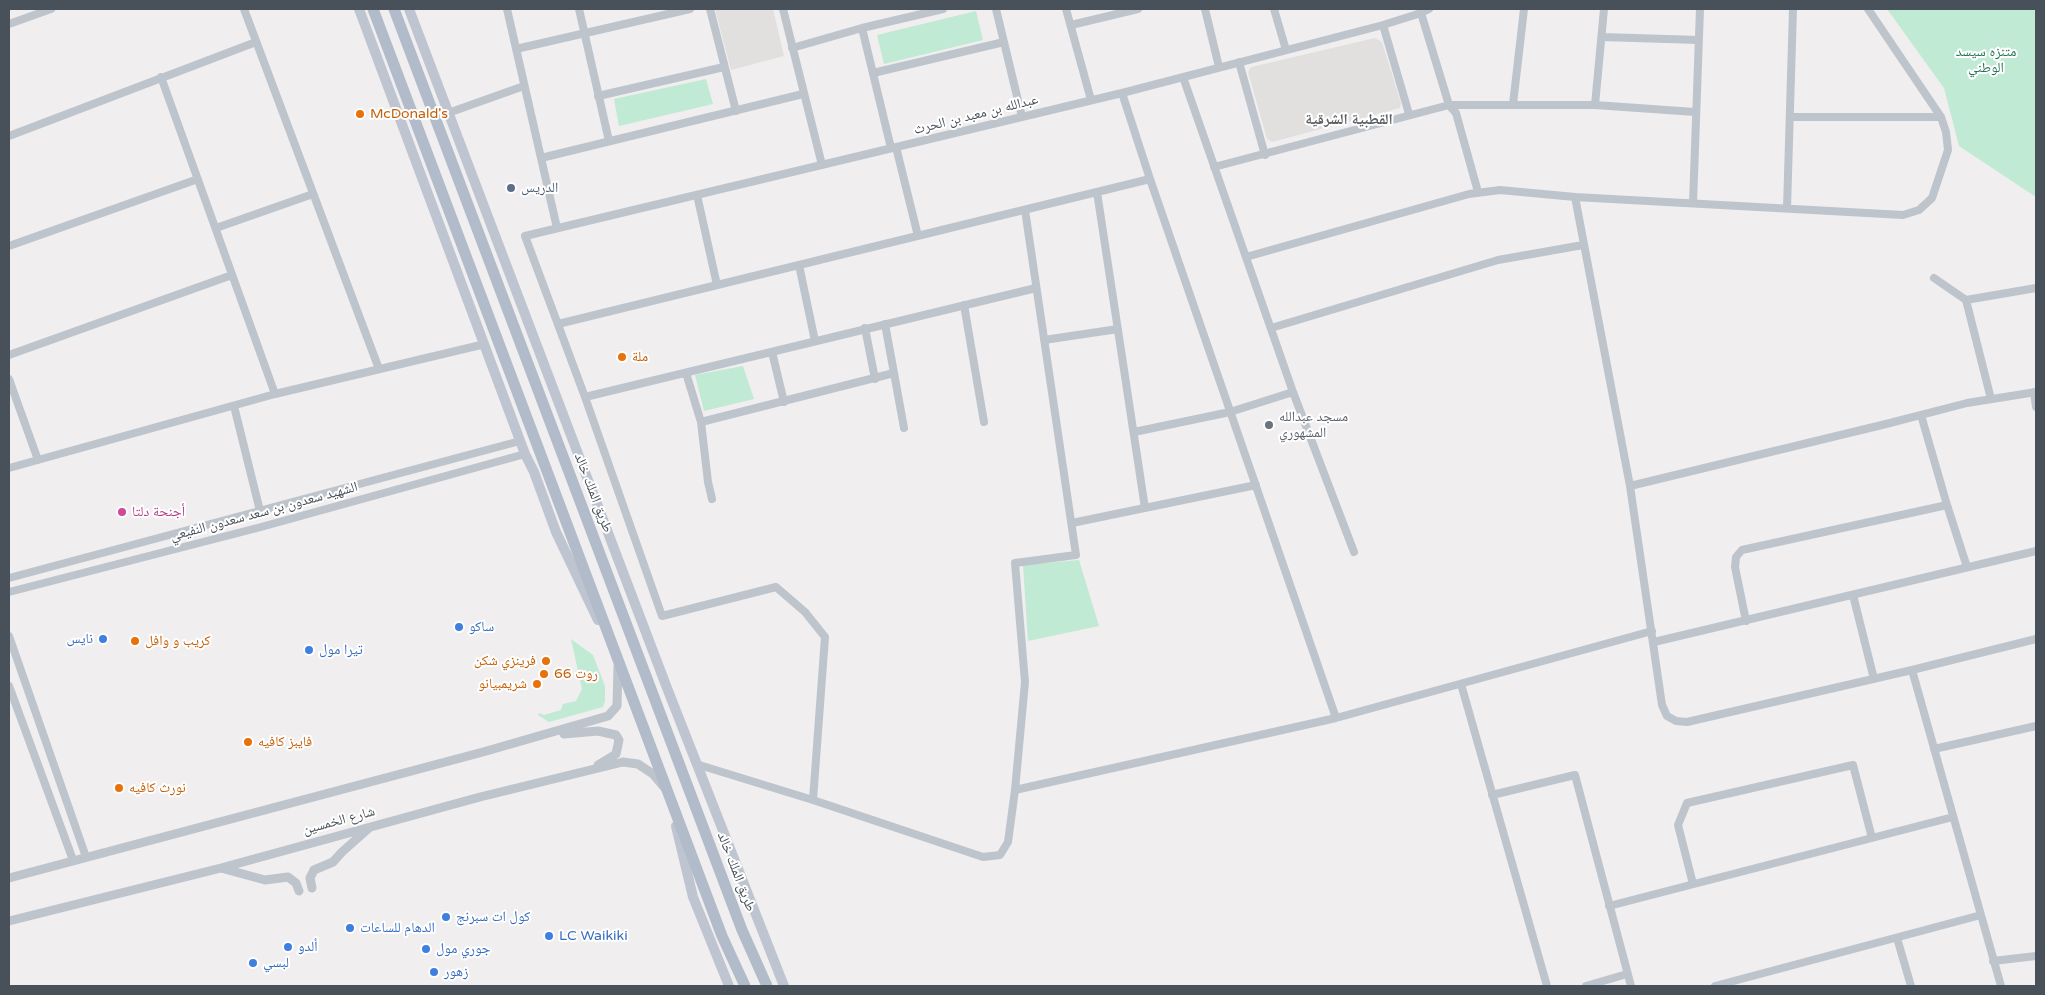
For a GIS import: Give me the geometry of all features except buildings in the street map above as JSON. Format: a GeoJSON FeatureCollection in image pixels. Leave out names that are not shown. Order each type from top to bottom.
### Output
{"type":"FeatureCollection","features":[{"type":"Feature","properties":{"kind":"main road"},"geometry":{"type":"LineString","coordinates":[[359,9],[525,454],[534,472],[556,532],[618,663]]}},
{"type":"Feature","properties":{"kind":"main road"},"geometry":{"type":"LineString","coordinates":[[373,9],[618,663],[722,936],[745,986]]}},
{"type":"Feature","properties":{"kind":"main road","name":"طريق الملك خالد"},"geometry":{"type":"LineString","coordinates":[[394,9],[742,930],[767,986]]}},
{"type":"Feature","properties":{"kind":"main road"},"geometry":{"type":"LineString","coordinates":[[409,9],[696,764],[784,986]]}},
{"type":"Feature","properties":{"kind":"main road"},"geometry":{"type":"LineString","coordinates":[[668,791],[694,897],[711,945],[729,986]]}},
{"type":"Feature","properties":{"kind":"street"},"geometry":{"type":"LineString","coordinates":[[9,24],[51,9]]}},
{"type":"Feature","properties":{"kind":"street"},"geometry":{"type":"LineString","coordinates":[[244,9],[379,369]]}},
{"type":"Feature","properties":{"kind":"street"},"geometry":{"type":"LineString","coordinates":[[507,9],[557,228]]}},
{"type":"Feature","properties":{"kind":"street"},"geometry":{"type":"LineString","coordinates":[[579,9],[609,141]]}},
{"type":"Feature","properties":{"kind":"street"},"geometry":{"type":"LineString","coordinates":[[516,49],[690,9]]}},
{"type":"Feature","properties":{"kind":"street"},"geometry":{"type":"LineString","coordinates":[[710,9],[736,111]]}},
{"type":"Feature","properties":{"kind":"street"},"geometry":{"type":"LineString","coordinates":[[783,9],[822,165]]}},
{"type":"Feature","properties":{"kind":"street"},"geometry":{"type":"LineString","coordinates":[[792,48],[927,11],[944,9]]}},
{"type":"Feature","properties":{"kind":"street"},"geometry":{"type":"LineString","coordinates":[[996,9],[1022,117]]}},
{"type":"Feature","properties":{"kind":"street"},"geometry":{"type":"LineString","coordinates":[[1066,9],[1091,100]]}},
{"type":"Feature","properties":{"kind":"street"},"geometry":{"type":"LineString","coordinates":[[1071,25],[1138,9]]}},
{"type":"Feature","properties":{"kind":"street"},"geometry":{"type":"LineString","coordinates":[[1205,9],[1219,67]]}},
{"type":"Feature","properties":{"kind":"street"},"geometry":{"type":"LineString","coordinates":[[1274,9],[1286,50]]}},
{"type":"Feature","properties":{"kind":"street","name":"عبدالله بن معبد بن الحرث"},"geometry":{"type":"LineString","coordinates":[[558,324],[525,236],[1122,93],[1383,25],[1429,9]]}},
{"type":"Feature","properties":{"kind":"street"},"geometry":{"type":"LineString","coordinates":[[1513,104],[1524,9]]}},
{"type":"Feature","properties":{"kind":"street"},"geometry":{"type":"LineString","coordinates":[[1595,105],[1604,9]]}},
{"type":"Feature","properties":{"kind":"street"},"geometry":{"type":"LineString","coordinates":[[1692,203],[1700,9]]}},
{"type":"Feature","properties":{"kind":"street"},"geometry":{"type":"LineString","coordinates":[[1787,208],[1793,9]]}},
{"type":"Feature","properties":{"kind":"street"},"geometry":{"type":"LineString","coordinates":[[1246,257],[1478,192],[1500,190],[1574,197],[1903,216],[1919,210],[1932,198],[1948,150],[1946,132],[1941,117],[1868,9]]}},
{"type":"Feature","properties":{"kind":"street"},"geometry":{"type":"LineString","coordinates":[[1421,13],[1449,105],[1456,113],[1478,192]]}},
{"type":"Feature","properties":{"kind":"street"},"geometry":{"type":"LineString","coordinates":[[1383,25],[1409,114]]}},
{"type":"Feature","properties":{"kind":"street"},"geometry":{"type":"LineString","coordinates":[[862,28],[918,236]]}},
{"type":"Feature","properties":{"kind":"street"},"geometry":{"type":"LineString","coordinates":[[1602,37],[1699,40]]}},
{"type":"Feature","properties":{"kind":"street"},"geometry":{"type":"LineString","coordinates":[[9,136],[256,42]]}},
{"type":"Feature","properties":{"kind":"street"},"geometry":{"type":"LineString","coordinates":[[873,73],[1004,42]]}},
{"type":"Feature","properties":{"kind":"street"},"geometry":{"type":"LineString","coordinates":[[1239,62],[1265,155]]}},
{"type":"Feature","properties":{"kind":"street"},"geometry":{"type":"LineString","coordinates":[[598,96],[724,67]]}},
{"type":"Feature","properties":{"kind":"street"},"geometry":{"type":"LineString","coordinates":[[161,77],[275,394]]}},
{"type":"Feature","properties":{"kind":"street"},"geometry":{"type":"LineString","coordinates":[[1183,77],[1293,392],[1354,552]]}},
{"type":"Feature","properties":{"kind":"street"},"geometry":{"type":"LineString","coordinates":[[448,113],[524,86]]}},
{"type":"Feature","properties":{"kind":"street"},"geometry":{"type":"LineString","coordinates":[[1122,93],[1336,718]]}},
{"type":"Feature","properties":{"kind":"street"},"geometry":{"type":"LineString","coordinates":[[541,158],[803,94]]}},
{"type":"Feature","properties":{"kind":"street"},"geometry":{"type":"LineString","coordinates":[[1214,167],[1265,155],[1409,114],[1449,105],[1595,105],[1695,112]]}},
{"type":"Feature","properties":{"kind":"street"},"geometry":{"type":"LineString","coordinates":[[1790,117],[1941,117]]}},
{"type":"Feature","properties":{"kind":"street"},"geometry":{"type":"LineString","coordinates":[[9,246],[198,179]]}},
{"type":"Feature","properties":{"kind":"street"},"geometry":{"type":"LineString","coordinates":[[813,800],[825,637],[805,612],[776,587],[662,616],[558,324],[1150,179]]}},
{"type":"Feature","properties":{"kind":"street"},"geometry":{"type":"LineString","coordinates":[[1097,192],[1145,508]]}},
{"type":"Feature","properties":{"kind":"street"},"geometry":{"type":"LineString","coordinates":[[216,228],[313,194]]}},
{"type":"Feature","properties":{"kind":"street"},"geometry":{"type":"LineString","coordinates":[[697,195],[717,285]]}},
{"type":"Feature","properties":{"kind":"street"},"geometry":{"type":"LineString","coordinates":[[1574,197],[1630,486],[1662,705],[1667,716],[1676,721],[1687,722],[2036,639]]}},
{"type":"Feature","properties":{"kind":"street"},"geometry":{"type":"LineString","coordinates":[[696,764],[983,856],[1000,855],[1008,842],[1025,682],[1015,563],[1076,555],[1025,210]]}},
{"type":"Feature","properties":{"kind":"street"},"geometry":{"type":"LineString","coordinates":[[1271,328],[1498,260],[1583,245]]}},
{"type":"Feature","properties":{"kind":"street"},"geometry":{"type":"LineString","coordinates":[[800,265],[815,341]]}},
{"type":"Feature","properties":{"kind":"street"},"geometry":{"type":"LineString","coordinates":[[9,355],[232,275]]}},
{"type":"Feature","properties":{"kind":"street"},"geometry":{"type":"LineString","coordinates":[[1934,278],[1966,300],[1991,399]]}},
{"type":"Feature","properties":{"kind":"street"},"geometry":{"type":"LineString","coordinates":[[585,397],[1036,288]]}},
{"type":"Feature","properties":{"kind":"street"},"geometry":{"type":"LineString","coordinates":[[1966,300],[2036,288]]}},
{"type":"Feature","properties":{"kind":"street"},"geometry":{"type":"LineString","coordinates":[[964,305],[984,422]]}},
{"type":"Feature","properties":{"kind":"street"},"geometry":{"type":"LineString","coordinates":[[886,324],[904,428]]}},
{"type":"Feature","properties":{"kind":"street"},"geometry":{"type":"LineString","coordinates":[[865,328],[875,379]]}},
{"type":"Feature","properties":{"kind":"street"},"geometry":{"type":"LineString","coordinates":[[1044,340],[1118,329]]}},
{"type":"Feature","properties":{"kind":"street"},"geometry":{"type":"LineString","coordinates":[[9,468],[275,394],[485,344]]}},
{"type":"Feature","properties":{"kind":"street"},"geometry":{"type":"LineString","coordinates":[[772,352],[784,402]]}},
{"type":"Feature","properties":{"kind":"street"},"geometry":{"type":"LineString","coordinates":[[686,372],[702,422],[708,482],[712,499]]}},
{"type":"Feature","properties":{"kind":"street"},"geometry":{"type":"LineString","coordinates":[[702,422],[894,373]]}},
{"type":"Feature","properties":{"kind":"street"},"geometry":{"type":"LineString","coordinates":[[9,379],[38,460]]}},
{"type":"Feature","properties":{"kind":"street"},"geometry":{"type":"LineString","coordinates":[[1134,432],[1230,412],[1293,392]]}},
{"type":"Feature","properties":{"kind":"street"},"geometry":{"type":"LineString","coordinates":[[1630,486],[1967,403],[2035,392],[2036,407]]}},
{"type":"Feature","properties":{"kind":"street"},"geometry":{"type":"LineString","coordinates":[[234,406],[260,511]]}},
{"type":"Feature","properties":{"kind":"street"},"geometry":{"type":"LineString","coordinates":[[1921,415],[1946,505],[1967,568]]}},
{"type":"Feature","properties":{"kind":"street","name":"الشهيد سعدون بن سعد سعدون النفيعي"},"geometry":{"type":"LineString","coordinates":[[9,578],[520,441]]}},
{"type":"Feature","properties":{"kind":"street","name":"الشهيد سعدون بن سعد سعدون النفيعي"},"geometry":{"type":"LineString","coordinates":[[9,592],[260,527],[525,454]]}},
{"type":"Feature","properties":{"kind":"street"},"geometry":{"type":"LineString","coordinates":[[1072,523],[1256,486]]}},
{"type":"Feature","properties":{"kind":"street"},"geometry":{"type":"LineString","coordinates":[[1746,620],[1735,568],[1736,557],[1742,550],[1946,505]]}},
{"type":"Feature","properties":{"kind":"street"},"geometry":{"type":"LineString","coordinates":[[1654,642],[2036,551]]}},
{"type":"Feature","properties":{"kind":"street"},"geometry":{"type":"LineString","coordinates":[[1853,595],[1874,679]]}},
{"type":"Feature","properties":{"kind":"street"},"geometry":{"type":"LineString","coordinates":[[1015,790],[1336,718],[1652,631]]}},
{"type":"Feature","properties":{"kind":"street"},"geometry":{"type":"LineString","coordinates":[[9,636],[86,857]]}},
{"type":"Feature","properties":{"kind":"street"},"geometry":{"type":"LineString","coordinates":[[9,878],[544,735],[608,716],[617,706],[618,663]]}},
{"type":"Feature","properties":{"kind":"street"},"geometry":{"type":"LineString","coordinates":[[1912,670],[2000,986]]}},
{"type":"Feature","properties":{"kind":"street"},"geometry":{"type":"LineString","coordinates":[[1461,684],[1547,986]]}},
{"type":"Feature","properties":{"kind":"street"},"geometry":{"type":"LineString","coordinates":[[9,686],[73,860]]}},
{"type":"Feature","properties":{"kind":"street"},"geometry":{"type":"LineString","coordinates":[[1934,749],[2036,726]]}},
{"type":"Feature","properties":{"kind":"street"},"geometry":{"type":"LineString","coordinates":[[544,735],[598,731],[616,735],[619,740],[616,754],[586,771]]}},
{"type":"Feature","properties":{"kind":"street","name":"شارع الخمسين"},"geometry":{"type":"LineString","coordinates":[[9,921],[221,868],[372,826],[622,762],[638,764],[653,774],[668,791]]}},
{"type":"Feature","properties":{"kind":"street"},"geometry":{"type":"LineString","coordinates":[[1693,884],[1678,825],[1687,802],[1853,765],[1872,838]]}},
{"type":"Feature","properties":{"kind":"street"},"geometry":{"type":"LineString","coordinates":[[1492,796],[1575,775],[1630,986]]}},
{"type":"Feature","properties":{"kind":"street"},"geometry":{"type":"LineString","coordinates":[[1609,906],[1953,817]]}},
{"type":"Feature","properties":{"kind":"street"},"geometry":{"type":"LineString","coordinates":[[312,888],[310,878],[314,870],[333,862],[372,826]]}},
{"type":"Feature","properties":{"kind":"street"},"geometry":{"type":"LineString","coordinates":[[221,868],[265,880],[288,877],[296,883],[299,890]]}},
{"type":"Feature","properties":{"kind":"street"},"geometry":{"type":"LineString","coordinates":[[1715,986],[1734,984],[1981,916]]}},
{"type":"Feature","properties":{"kind":"street"},"geometry":{"type":"LineString","coordinates":[[1897,938],[1911,986]]}},
{"type":"Feature","properties":{"kind":"street"},"geometry":{"type":"LineString","coordinates":[[1993,961],[2036,956]]}},
{"type":"Feature","properties":{"kind":"street"},"geometry":{"type":"LineString","coordinates":[[1586,986],[1627,974]]}},
{"type":"Feature","properties":{"kind":"shaded area"},"geometry":{"type":"Polygon","coordinates":[[[715,9],[773,9],[784,56],[731,70],[715,9]]]}},
{"type":"Feature","properties":{"kind":"shaded area"},"geometry":{"type":"Polygon","coordinates":[[[1375,38],[1382,42],[1401,103],[1400,108],[1272,142],[1267,139],[1248,72],[1251,67],[1375,38]]]}},
{"type":"Feature","properties":{"kind":"green space","name":"متنزه سيسد الوطني"},"geometry":{"type":"Polygon","coordinates":[[[1887,9],[2036,9],[2036,197],[1959,146],[1944,88],[1887,9]]]}},
{"type":"Feature","properties":{"kind":"green space"},"geometry":{"type":"Polygon","coordinates":[[[976,11],[983,40],[884,64],[877,35],[976,11]]]}},
{"type":"Feature","properties":{"kind":"green space"},"geometry":{"type":"Polygon","coordinates":[[[706,79],[713,104],[619,126],[614,99],[706,79]]]}},
{"type":"Feature","properties":{"kind":"green space"},"geometry":{"type":"Polygon","coordinates":[[[743,366],[754,399],[704,411],[695,375],[743,366]]]}},
{"type":"Feature","properties":{"kind":"green space"},"geometry":{"type":"Polygon","coordinates":[[[1079,560],[1099,626],[1028,641],[1023,565],[1079,560]]]}},
{"type":"Feature","properties":{"kind":"green space"},"geometry":{"type":"Polygon","coordinates":[[[571,639],[593,655],[605,686],[605,701],[603,707],[549,722],[538,715],[539,713],[544,715],[561,710],[563,704],[576,701],[582,689],[571,639]]]}},
{"type":"Feature","properties":{"kind":"place","name":"McDonald's"},"geometry":{"type":"Point","coordinates":[360,114]}},
{"type":"Feature","properties":{"kind":"place","name":"الدريس"},"geometry":{"type":"Point","coordinates":[511,188]}},
{"type":"Feature","properties":{"kind":"place","name":"ملة"},"geometry":{"type":"Point","coordinates":[622,357]}},
{"type":"Feature","properties":{"kind":"place","name":"مسجد عبدالله المشهوري"},"geometry":{"type":"Point","coordinates":[1269,425]}},
{"type":"Feature","properties":{"kind":"place","name":"أجنحة دلتا"},"geometry":{"type":"Point","coordinates":[122,512]}},
{"type":"Feature","properties":{"kind":"place","name":"ساكو"},"geometry":{"type":"Point","coordinates":[459,627]}},
{"type":"Feature","properties":{"kind":"place","name":"نايس"},"geometry":{"type":"Point","coordinates":[103,639]}},
{"type":"Feature","properties":{"kind":"place","name":"كريب و وافل"},"geometry":{"type":"Point","coordinates":[135,641]}},
{"type":"Feature","properties":{"kind":"place","name":"تيرا مول"},"geometry":{"type":"Point","coordinates":[309,650]}},
{"type":"Feature","properties":{"kind":"place","name":"فرينزي شكن"},"geometry":{"type":"Point","coordinates":[546,661]}},
{"type":"Feature","properties":{"kind":"place","name":"روت 66"},"geometry":{"type":"Point","coordinates":[544,674]}},
{"type":"Feature","properties":{"kind":"place","name":"شريمبيانو"},"geometry":{"type":"Point","coordinates":[537,684]}},
{"type":"Feature","properties":{"kind":"place","name":"فايبز كافيه"},"geometry":{"type":"Point","coordinates":[248,742]}},
{"type":"Feature","properties":{"kind":"place","name":"نورث كافيه"},"geometry":{"type":"Point","coordinates":[119,788]}},
{"type":"Feature","properties":{"kind":"place","name":"كول ات سبرنج"},"geometry":{"type":"Point","coordinates":[446,917]}},
{"type":"Feature","properties":{"kind":"place","name":"الدهام للساعات"},"geometry":{"type":"Point","coordinates":[350,928]}},
{"type":"Feature","properties":{"kind":"place","name":"LC Waikiki"},"geometry":{"type":"Point","coordinates":[549,936]}},
{"type":"Feature","properties":{"kind":"place","name":"ألدو"},"geometry":{"type":"Point","coordinates":[288,947]}},
{"type":"Feature","properties":{"kind":"place","name":"جوري مول"},"geometry":{"type":"Point","coordinates":[426,949]}},
{"type":"Feature","properties":{"kind":"place","name":"لبسي"},"geometry":{"type":"Point","coordinates":[253,963]}},
{"type":"Feature","properties":{"kind":"place","name":"زهور"},"geometry":{"type":"Point","coordinates":[434,972]}},
{"type":"Feature","properties":{"kind":"district","name":"القطبية الشرقية"},"geometry":{"type":"Point","coordinates":[1349,120]}}]}
